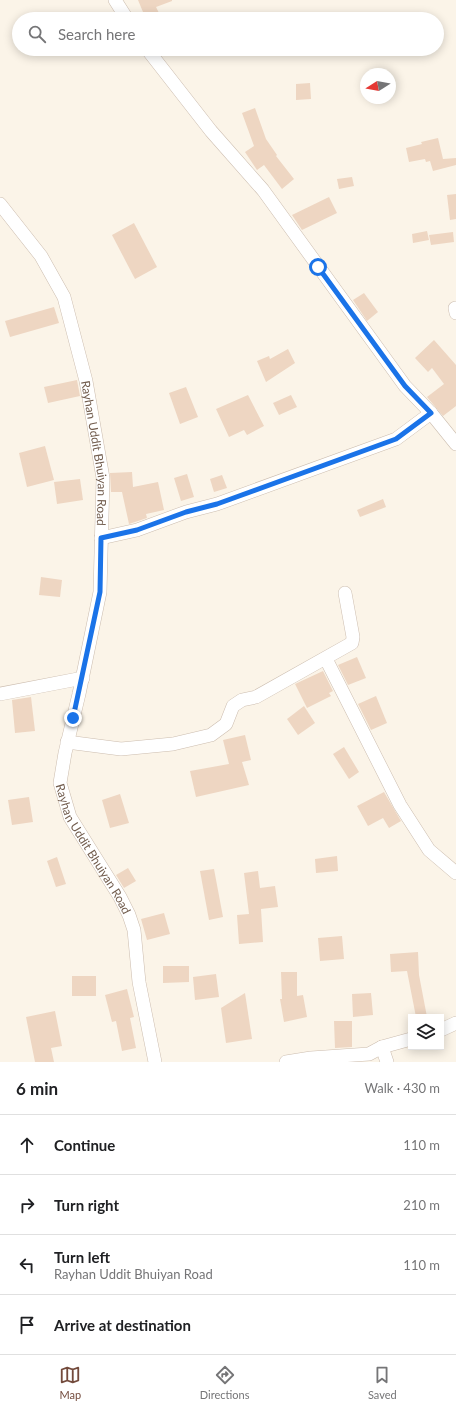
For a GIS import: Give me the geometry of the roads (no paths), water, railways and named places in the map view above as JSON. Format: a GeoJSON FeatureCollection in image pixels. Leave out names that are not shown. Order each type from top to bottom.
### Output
{"type":"FeatureCollection","features":[{"type":"Feature","properties":{"kind":"street"},"geometry":{"type":"LineString","coordinates":[[114,0],[122,12]]}},
{"type":"Feature","properties":{"kind":"street"},"geometry":{"type":"LineString","coordinates":[[152,56],[211,131],[263,190],[405,386],[456,444]]}},
{"type":"Feature","properties":{"kind":"street","name":"Rayhan Uddit Bhuiyan Road"},"geometry":{"type":"LineString","coordinates":[[0,204],[41,256],[64,297],[86,381],[103,478],[100,592],[83,678],[67,742],[60,782],[70,817],[120,897],[129,915],[134,930],[139,982],[155,1062]]}},
{"type":"Feature","properties":{"kind":"street"},"geometry":{"type":"LineString","coordinates":[[101,538],[137,530],[255,490],[396,439],[430,414]]}},
{"type":"Feature","properties":{"kind":"street"},"geometry":{"type":"LineString","coordinates":[[67,742],[121,748],[173,744],[211,735],[226,724],[233,706],[242,700],[256,697],[352,643],[353,637],[345,593]]}},
{"type":"Feature","properties":{"kind":"street"},"geometry":{"type":"LineString","coordinates":[[326,659],[400,805],[429,850],[456,873]]}},
{"type":"Feature","properties":{"kind":"street"},"geometry":{"type":"LineString","coordinates":[[0,694],[83,678]]}},
{"type":"Feature","properties":{"kind":"street"},"geometry":{"type":"LineString","coordinates":[[444,1029],[456,1024]]}},
{"type":"Feature","properties":{"kind":"street"},"geometry":{"type":"LineString","coordinates":[[286,1062],[311,1058],[368,1054],[382,1047],[408,1040]]}},
{"type":"Feature","properties":{"kind":"street"},"geometry":{"type":"LineString","coordinates":[[382,1047],[387,1062]]}}]}
